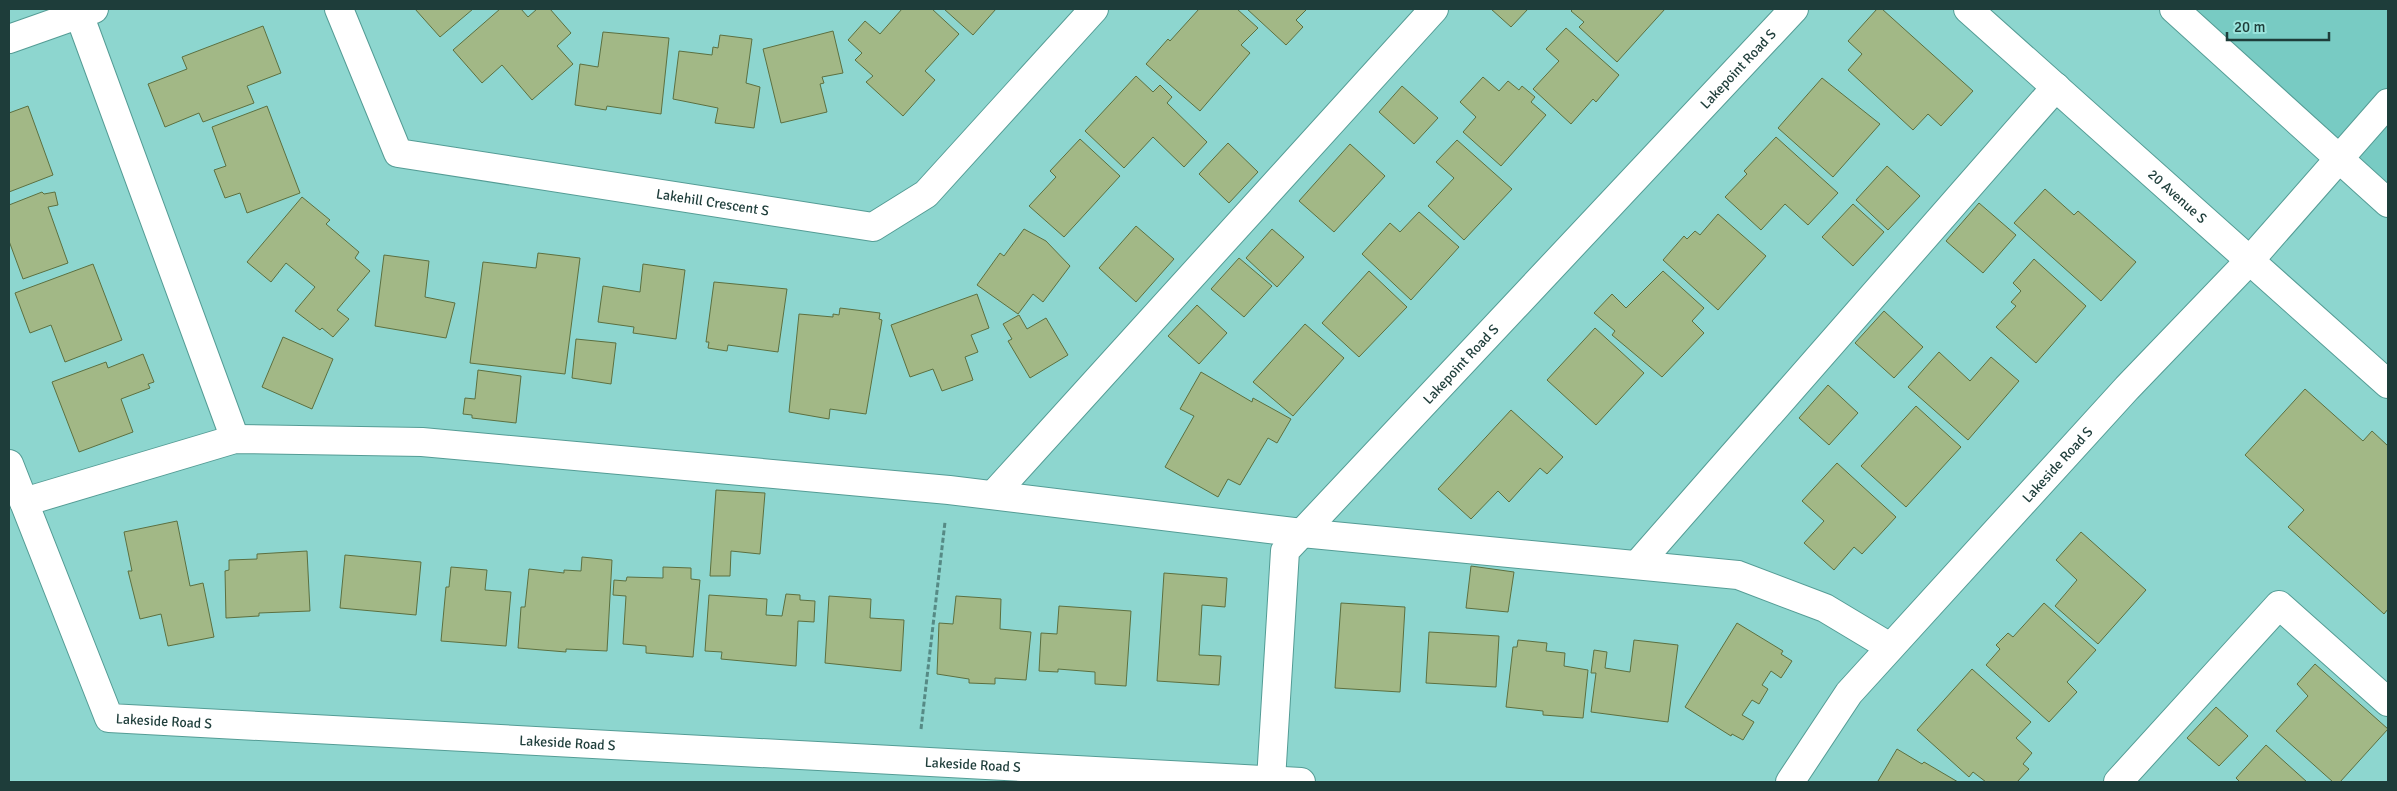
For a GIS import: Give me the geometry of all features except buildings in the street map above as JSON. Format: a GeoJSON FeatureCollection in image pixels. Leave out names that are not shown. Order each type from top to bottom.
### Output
{"type":"FeatureCollection","features":[{"type":"Feature","properties":{"kind":"street","name":"Lakehill Crescent S"},"geometry":{"type":"LineString","coordinates":[[339,9],[398,153],[873,227],[926,194],[1094,9]]}},
{"type":"Feature","properties":{"kind":"street"},"geometry":{"type":"LineString","coordinates":[[994,494],[1434,9]]}},
{"type":"Feature","properties":{"kind":"street","name":"Lakepoint Road S"},"geometry":{"type":"LineString","coordinates":[[1271,780],[1285,551],[1794,9]]}},
{"type":"Feature","properties":{"kind":"street","name":"20 Avenue S"},"geometry":{"type":"LineString","coordinates":[[1968,9],[2251,259],[2388,384]]}},
{"type":"Feature","properties":{"kind":"street"},"geometry":{"type":"LineString","coordinates":[[2174,9],[2388,203]]}},
{"type":"Feature","properties":{"kind":"street"},"geometry":{"type":"LineString","coordinates":[[9,39],[86,11],[236,439]]}},
{"type":"Feature","properties":{"kind":"street"},"geometry":{"type":"LineString","coordinates":[[1637,565],[2056,87]]}},
{"type":"Feature","properties":{"kind":"street","name":"Lakeside Road S"},"geometry":{"type":"LineString","coordinates":[[1790,782],[1849,693],[2127,388],[2251,259],[2388,102]]}},
{"type":"Feature","properties":{"kind":"street"},"geometry":{"type":"LineString","coordinates":[[24,502],[236,439],[422,442],[994,494],[1302,533],[1738,575],[1825,608],[1890,647]]}},
{"type":"Feature","properties":{"kind":"street","name":"Lakeside Road S"},"geometry":{"type":"LineString","coordinates":[[9,464],[109,718],[1301,782]]}},
{"type":"Feature","properties":{"kind":"street"},"geometry":{"type":"LineString","coordinates":[[2118,782],[2279,605],[2388,702]]}},
{"type":"Feature","properties":{"kind":"path"},"geometry":{"type":"LineString","coordinates":[[918,761],[949,490]]}},
{"type":"Feature","properties":{"kind":"shaded area"},"geometry":{"type":"Polygon","coordinates":[[[2174,9],[2388,9],[2388,203],[2174,9]]]}}]}
